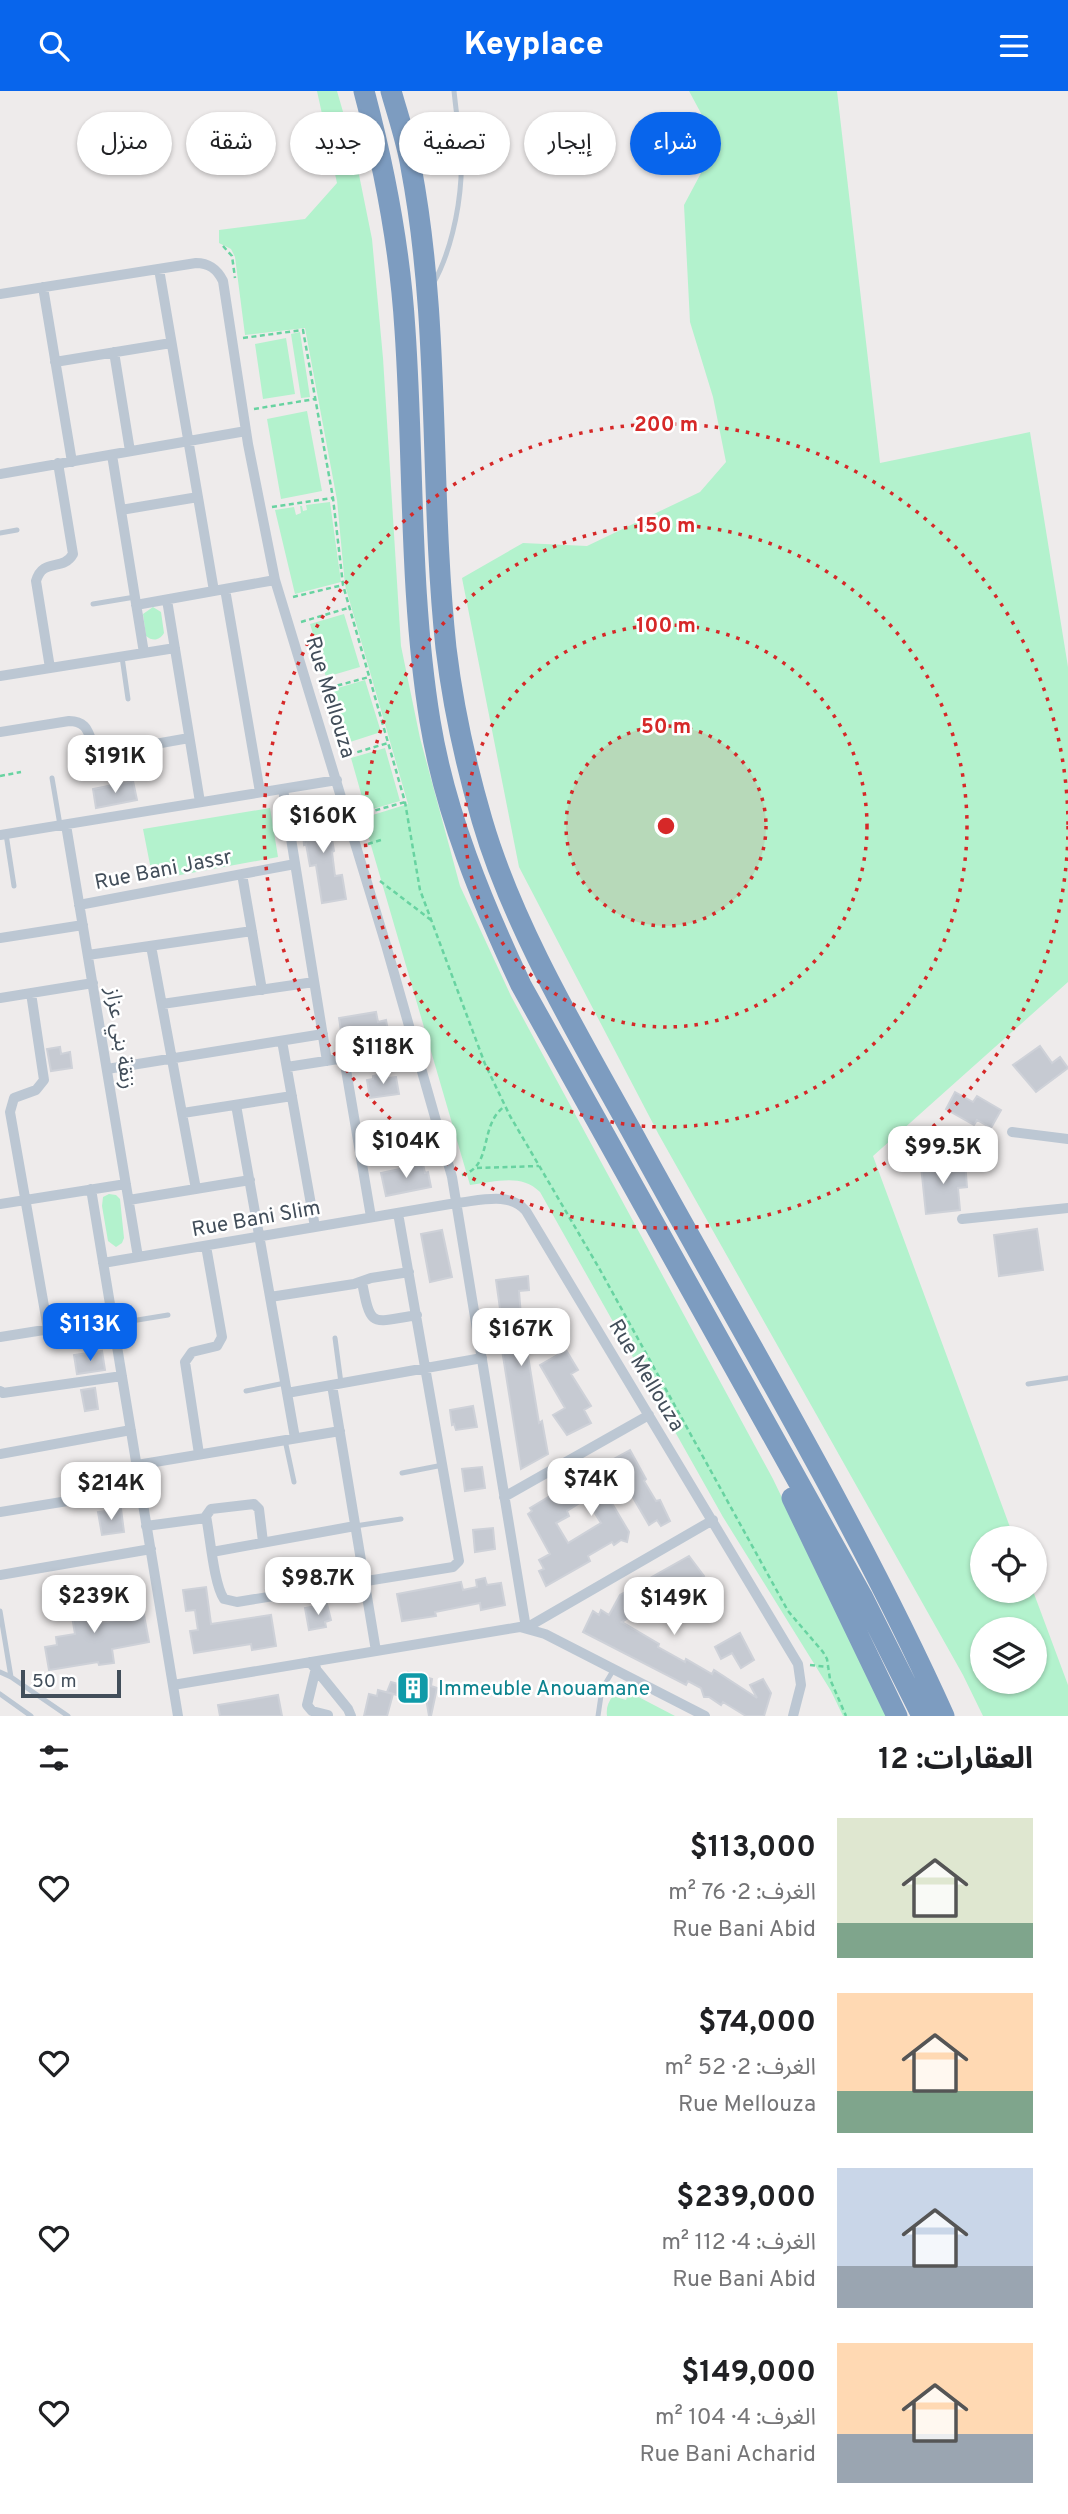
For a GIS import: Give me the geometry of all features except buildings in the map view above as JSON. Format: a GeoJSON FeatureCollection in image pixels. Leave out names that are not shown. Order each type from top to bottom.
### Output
{"type":"FeatureCollection","features":[{"type":"Feature","properties":{"kind":"highway"},"geometry":{"type":"LineString","coordinates":[[363,91],[390,201],[398,258],[405,329],[421,656],[430,723],[460,836],[495,930],[521,985],[862,1596],[922,1716]]}},
{"type":"Feature","properties":{"kind":"highway"},"geometry":{"type":"LineString","coordinates":[[391,91],[411,165],[426,272],[437,539],[446,651],[470,772],[495,860],[544,967],[617,1105],[834,1496],[922,1666],[944,1716]]}},
{"type":"Feature","properties":{"kind":"highway"},"geometry":{"type":"LineString","coordinates":[[732,1363],[749,1415],[897,1716]]}},
{"type":"Feature","properties":{"kind":"highway"},"geometry":{"type":"LineString","coordinates":[[922,1666],[959,1716]]}},
{"type":"Feature","properties":{"kind":"street","name":"Rue Mellouza"},"geometry":{"type":"LineString","coordinates":[[0,294],[203,263],[220,275],[275,580],[336,759],[337,780],[452,1177],[456,1203],[508,1198],[523,1207],[798,1664]]}},
{"type":"Feature","properties":{"kind":"street"},"geometry":{"type":"LineString","coordinates":[[159,269],[198,497],[220,590],[260,793]]}},
{"type":"Feature","properties":{"kind":"street"},"geometry":{"type":"LineString","coordinates":[[43,287],[72,461]]}},
{"type":"Feature","properties":{"kind":"street"},"geometry":{"type":"LineString","coordinates":[[55,362],[171,343]]}},
{"type":"Feature","properties":{"kind":"street"},"geometry":{"type":"LineString","coordinates":[[114,352],[130,451]]}},
{"type":"Feature","properties":{"kind":"street"},"geometry":{"type":"LineString","coordinates":[[0,474],[246,431]]}},
{"type":"Feature","properties":{"kind":"street"},"geometry":{"type":"LineString","coordinates":[[112,455],[144,653]]}},
{"type":"Feature","properties":{"kind":"street"},"geometry":{"type":"LineString","coordinates":[[50,668],[36,581],[38,573],[45,567],[66,562],[73,554],[58,463]]}},
{"type":"Feature","properties":{"kind":"street"},"geometry":{"type":"LineString","coordinates":[[121,510],[198,497]]}},
{"type":"Feature","properties":{"kind":"street"},"geometry":{"type":"LineString","coordinates":[[135,601],[167,600],[275,580]]}},
{"type":"Feature","properties":{"kind":"street"},"geometry":{"type":"LineString","coordinates":[[167,600],[200,802]]}},
{"type":"Feature","properties":{"kind":"street"},"geometry":{"type":"LineString","coordinates":[[0,676],[175,648]]}},
{"type":"Feature","properties":{"kind":"street"},"geometry":{"type":"LineString","coordinates":[[0,732],[77,722],[86,726],[94,747],[105,753],[189,738]]}},
{"type":"Feature","properties":{"kind":"street"},"geometry":{"type":"LineString","coordinates":[[3,835],[337,780]]}},
{"type":"Feature","properties":{"kind":"street"},"geometry":{"type":"LineString","coordinates":[[283,789],[327,1061]]}},
{"type":"Feature","properties":{"kind":"street","name":"زنقة بني عزاز"},"geometry":{"type":"LineString","coordinates":[[63,825],[83,925],[138,1257]]}},
{"type":"Feature","properties":{"kind":"street","name":"Rue Bani Jassr"},"geometry":{"type":"LineString","coordinates":[[79,905],[295,864]]}},
{"type":"Feature","properties":{"kind":"street"},"geometry":{"type":"LineString","coordinates":[[242,874],[262,990]]}},
{"type":"Feature","properties":{"kind":"street"},"geometry":{"type":"LineString","coordinates":[[0,938],[83,925]]}},
{"type":"Feature","properties":{"kind":"street"},"geometry":{"type":"LineString","coordinates":[[88,955],[252,931]]}},
{"type":"Feature","properties":{"kind":"street"},"geometry":{"type":"LineString","coordinates":[[151,946],[196,1189]]}},
{"type":"Feature","properties":{"kind":"street"},"geometry":{"type":"LineString","coordinates":[[162,1004],[314,982]]}},
{"type":"Feature","properties":{"kind":"street"},"geometry":{"type":"LineString","coordinates":[[0,998],[93,983]]}},
{"type":"Feature","properties":{"kind":"street"},"geometry":{"type":"LineString","coordinates":[[31,993],[44,1080],[36,1090],[14,1098],[10,1109],[48,1329]]}},
{"type":"Feature","properties":{"kind":"street"},"geometry":{"type":"LineString","coordinates":[[107,1069],[323,1034]]}},
{"type":"Feature","properties":{"kind":"street"},"geometry":{"type":"LineString","coordinates":[[282,1041],[315,1227]]}},
{"type":"Feature","properties":{"kind":"street"},"geometry":{"type":"LineString","coordinates":[[287,1067],[415,1047]]}},
{"type":"Feature","properties":{"kind":"street"},"geometry":{"type":"LineString","coordinates":[[344,1058],[371,1217]]}},
{"type":"Feature","properties":{"kind":"street"},"geometry":{"type":"LineString","coordinates":[[183,1113],[292,1096]]}},
{"type":"Feature","properties":{"kind":"street"},"geometry":{"type":"LineString","coordinates":[[236,1105],[286,1388],[290,1439]]}},
{"type":"Feature","properties":{"kind":"street"},"geometry":{"type":"LineString","coordinates":[[1012,1132],[1068,1139]]}},
{"type":"Feature","properties":{"kind":"street"},"geometry":{"type":"LineString","coordinates":[[129,1201],[250,1180]]}},
{"type":"Feature","properties":{"kind":"street"},"geometry":{"type":"LineString","coordinates":[[0,1204],[126,1184]]}},
{"type":"Feature","properties":{"kind":"street"},"geometry":{"type":"LineString","coordinates":[[91,1189],[178,1716]]}},
{"type":"Feature","properties":{"kind":"street"},"geometry":{"type":"LineString","coordinates":[[456,1203],[526,1628]]}},
{"type":"Feature","properties":{"kind":"street","name":"Rue Bani Slim"},"geometry":{"type":"LineString","coordinates":[[103,1263],[456,1203]]}},
{"type":"Feature","properties":{"kind":"street"},"geometry":{"type":"LineString","coordinates":[[962,1219],[1068,1208]]}},
{"type":"Feature","properties":{"kind":"street"},"geometry":{"type":"LineString","coordinates":[[264,1542],[259,1509],[254,1504],[211,1509],[206,1518],[222,1597],[232,1602],[453,1567],[458,1564],[427,1368],[398,1213]]}},
{"type":"Feature","properties":{"kind":"street"},"geometry":{"type":"LineString","coordinates":[[199,1454],[185,1362],[189,1354],[217,1346],[222,1337],[206,1246]]}},
{"type":"Feature","properties":{"kind":"street"},"geometry":{"type":"LineString","coordinates":[[270,1297],[409,1272]]}},
{"type":"Feature","properties":{"kind":"street"},"geometry":{"type":"LineString","coordinates":[[362,1282],[368,1312],[372,1318],[382,1321],[417,1315]]}},
{"type":"Feature","properties":{"kind":"street"},"geometry":{"type":"LineString","coordinates":[[0,1337],[113,1321]]}},
{"type":"Feature","properties":{"kind":"street"},"geometry":{"type":"LineString","coordinates":[[286,1388],[337,1384],[482,1358]]}},
{"type":"Feature","properties":{"kind":"street"},"geometry":{"type":"LineString","coordinates":[[0,1391],[3,1393],[122,1375]]}},
{"type":"Feature","properties":{"kind":"street"},"geometry":{"type":"LineString","coordinates":[[337,1384],[340,1430],[376,1651]]}},
{"type":"Feature","properties":{"kind":"street"},"geometry":{"type":"LineString","coordinates":[[505,1497],[649,1415]]}},
{"type":"Feature","properties":{"kind":"street"},"geometry":{"type":"LineString","coordinates":[[0,1454],[131,1430]]}},
{"type":"Feature","properties":{"kind":"street"},"geometry":{"type":"LineString","coordinates":[[137,1465],[340,1430]]}},
{"type":"Feature","properties":{"kind":"street"},"geometry":{"type":"LineString","coordinates":[[0,1512],[141,1489]]}},
{"type":"Feature","properties":{"kind":"street"},"geometry":{"type":"LineString","coordinates":[[146,1526],[206,1518]]}},
{"type":"Feature","properties":{"kind":"street"},"geometry":{"type":"LineString","coordinates":[[526,1628],[713,1520]]}},
{"type":"Feature","properties":{"kind":"street"},"geometry":{"type":"LineString","coordinates":[[212,1552],[355,1527]]}},
{"type":"Feature","properties":{"kind":"street"},"geometry":{"type":"LineString","coordinates":[[0,1575],[150,1549]]}},
{"type":"Feature","properties":{"kind":"street"},"geometry":{"type":"LineString","coordinates":[[173,1685],[313,1665],[514,1627],[545,1633],[705,1716]]}},
{"type":"Feature","properties":{"kind":"street"},"geometry":{"type":"LineString","coordinates":[[793,1716],[801,1685],[798,1664]]}},
{"type":"Feature","properties":{"kind":"street"},"geometry":{"type":"LineString","coordinates":[[313,1665],[307,1705],[312,1711],[328,1715]]}},
{"type":"Feature","properties":{"kind":"street"},"geometry":{"type":"LineString","coordinates":[[313,1665],[351,1716]]}},
{"type":"Feature","properties":{"kind":"lane"},"geometry":{"type":"LineString","coordinates":[[427,295],[447,251],[460,193],[461,161],[454,91]]}},
{"type":"Feature","properties":{"kind":"lane"},"geometry":{"type":"LineString","coordinates":[[0,533],[16,530]]}},
{"type":"Feature","properties":{"kind":"lane"},"geometry":{"type":"LineString","coordinates":[[93,604],[135,601]]}},
{"type":"Feature","properties":{"kind":"lane"},"geometry":{"type":"LineString","coordinates":[[122,657],[128,699]]}},
{"type":"Feature","properties":{"kind":"lane"},"geometry":{"type":"LineString","coordinates":[[52,778],[63,825]]}},
{"type":"Feature","properties":{"kind":"lane"},"geometry":{"type":"LineString","coordinates":[[3,835],[14,886]]}},
{"type":"Feature","properties":{"kind":"lane"},"geometry":{"type":"LineString","coordinates":[[113,1321],[168,1315]]}},
{"type":"Feature","properties":{"kind":"lane"},"geometry":{"type":"LineString","coordinates":[[335,1338],[337,1384]]}},
{"type":"Feature","properties":{"kind":"lane"},"geometry":{"type":"LineString","coordinates":[[1028,1384],[1068,1378]]}},
{"type":"Feature","properties":{"kind":"lane"},"geometry":{"type":"LineString","coordinates":[[246,1391],[286,1388]]}},
{"type":"Feature","properties":{"kind":"lane"},"geometry":{"type":"LineString","coordinates":[[290,1439],[294,1482]]}},
{"type":"Feature","properties":{"kind":"lane"},"geometry":{"type":"LineString","coordinates":[[402,1473],[443,1465]]}},
{"type":"Feature","properties":{"kind":"lane"},"geometry":{"type":"LineString","coordinates":[[355,1527],[401,1519]]}},
{"type":"Feature","properties":{"kind":"lane"},"geometry":{"type":"LineString","coordinates":[[0,1611],[11,1677]]}},
{"type":"Feature","properties":{"kind":"lane"},"geometry":{"type":"LineString","coordinates":[[598,1716],[602,1689],[614,1669]]}},
{"type":"Feature","properties":{"kind":"lane"},"geometry":{"type":"LineString","coordinates":[[0,1672],[68,1716]]}},
{"type":"Feature","properties":{"kind":"lane"},"geometry":{"type":"LineString","coordinates":[[0,1695],[31,1716]]}},
{"type":"Feature","properties":{"kind":"path"},"geometry":{"type":"LineString","coordinates":[[223,246],[233,259],[236,288]]}},
{"type":"Feature","properties":{"kind":"path"},"geometry":{"type":"LineString","coordinates":[[243,338],[303,330],[333,498],[343,585],[405,802],[420,890],[485,1064],[505,1106],[599,1268],[788,1611],[823,1652],[830,1679],[846,1716]]}},
{"type":"Feature","properties":{"kind":"path"},"geometry":{"type":"LineString","coordinates":[[256,419],[254,409],[315,399]]}},
{"type":"Feature","properties":{"kind":"path"},"geometry":{"type":"LineString","coordinates":[[272,507],[333,498]]}},
{"type":"Feature","properties":{"kind":"path"},"geometry":{"type":"LineString","coordinates":[[293,597],[343,585]]}},
{"type":"Feature","properties":{"kind":"path"},"geometry":{"type":"LineString","coordinates":[[301,622],[349,607]]}},
{"type":"Feature","properties":{"kind":"path"},"geometry":{"type":"LineString","coordinates":[[321,690],[370,677]]}},
{"type":"Feature","properties":{"kind":"path"},"geometry":{"type":"LineString","coordinates":[[338,746],[336,759],[388,743]]}},
{"type":"Feature","properties":{"kind":"path"},"geometry":{"type":"LineString","coordinates":[[0,776],[21,772]]}},
{"type":"Feature","properties":{"kind":"path"},"geometry":{"type":"LineString","coordinates":[[362,825],[359,815],[405,802]]}},
{"type":"Feature","properties":{"kind":"path"},"geometry":{"type":"LineString","coordinates":[[365,834],[368,844],[384,839]]}},
{"type":"Feature","properties":{"kind":"path"},"geometry":{"type":"LineString","coordinates":[[382,892],[378,879],[431,920]]}},
{"type":"Feature","properties":{"kind":"path"},"geometry":{"type":"LineString","coordinates":[[477,1168],[490,1122],[505,1106]]}},
{"type":"Feature","properties":{"kind":"path"},"geometry":{"type":"LineString","coordinates":[[452,1177],[477,1168],[539,1166]]}},
{"type":"Feature","properties":{"kind":"path"},"geometry":{"type":"LineString","coordinates":[[798,1664],[828,1667]]}},
{"type":"Feature","properties":{"kind":"green space"},"geometry":{"type":"Polygon","coordinates":[[[317,91],[337,91],[343,112],[322,112],[317,91]]]}},
{"type":"Feature","properties":{"kind":"green space"},"geometry":{"type":"Polygon","coordinates":[[[689,91],[837,91],[880,463],[1030,432],[1068,667],[1068,982],[873,1156],[1010,1526],[970,1526],[970,1603],[1037,1603],[1043,1617],[970,1617],[970,1689],[659,1135],[519,867],[462,578],[523,543],[587,546],[700,492],[726,462],[713,397],[690,322],[684,205],[700,175],[721,175],[721,112],[700,112],[689,91]]]}},
{"type":"Feature","properties":{"kind":"green space"},"geometry":{"type":"Polygon","coordinates":[[[335,175],[359,175],[372,239],[383,358],[401,646],[420,738],[460,886],[511,996],[773,1479],[887,1716],[843,1716],[831,1691],[723,1517],[540,1192],[525,1182],[516,1181],[470,1185],[363,818],[408,804],[345,585],[337,500],[305,328],[245,335],[235,257],[231,249],[219,243],[219,230],[305,219],[337,183],[335,175]]]}},
{"type":"Feature","properties":{"kind":"green space"},"geometry":{"type":"Polygon","coordinates":[[[300,332],[310,397],[301,398],[291,334],[300,332]]]}},
{"type":"Feature","properties":{"kind":"green space"},"geometry":{"type":"Polygon","coordinates":[[[286,338],[295,394],[263,399],[255,344],[286,338]]]}},
{"type":"Feature","properties":{"kind":"green space"},"geometry":{"type":"Polygon","coordinates":[[[307,411],[322,491],[281,499],[267,419],[307,411]]]}},
{"type":"Feature","properties":{"kind":"green space"},"geometry":{"type":"Polygon","coordinates":[[[330,502],[341,582],[295,594],[275,510],[294,507],[296,515],[301,513],[300,506],[303,511],[307,510],[306,505],[330,502]]]}},
{"type":"Feature","properties":{"kind":"green space"},"geometry":{"type":"Polygon","coordinates":[[[153,607],[161,612],[164,633],[154,640],[146,636],[143,614],[153,607]]]}},
{"type":"Feature","properties":{"kind":"green space"},"geometry":{"type":"Polygon","coordinates":[[[344,614],[360,667],[326,677],[310,624],[344,614]]]}},
{"type":"Feature","properties":{"kind":"green space"},"geometry":{"type":"Polygon","coordinates":[[[365,680],[381,732],[347,743],[331,690],[365,680]]]}},
{"type":"Feature","properties":{"kind":"green space"},"geometry":{"type":"Polygon","coordinates":[[[385,748],[400,801],[366,811],[351,758],[385,748]]]}},
{"type":"Feature","properties":{"kind":"green space"},"geometry":{"type":"Polygon","coordinates":[[[270,808],[278,857],[153,880],[143,829],[270,808]]]}},
{"type":"Feature","properties":{"kind":"green space"},"geometry":{"type":"Polygon","coordinates":[[[109,1194],[120,1199],[124,1238],[116,1247],[108,1241],[102,1206],[103,1197],[109,1194]]]}},
{"type":"Feature","properties":{"kind":"green space"},"geometry":{"type":"Polygon","coordinates":[[[1047,1629],[1068,1685],[1068,1716],[983,1716],[972,1694],[1047,1694],[1047,1629]]]}},
{"type":"Feature","properties":{"kind":"green space"},"geometry":{"type":"Polygon","coordinates":[[[629,1692],[675,1716],[607,1716],[608,1705],[613,1696],[626,1700],[629,1692]]]}},
{"type":"Feature","properties":{"kind":"place","name":"Immeuble Anouamane"},"geometry":{"type":"Point","coordinates":[413,1688]}}]}
